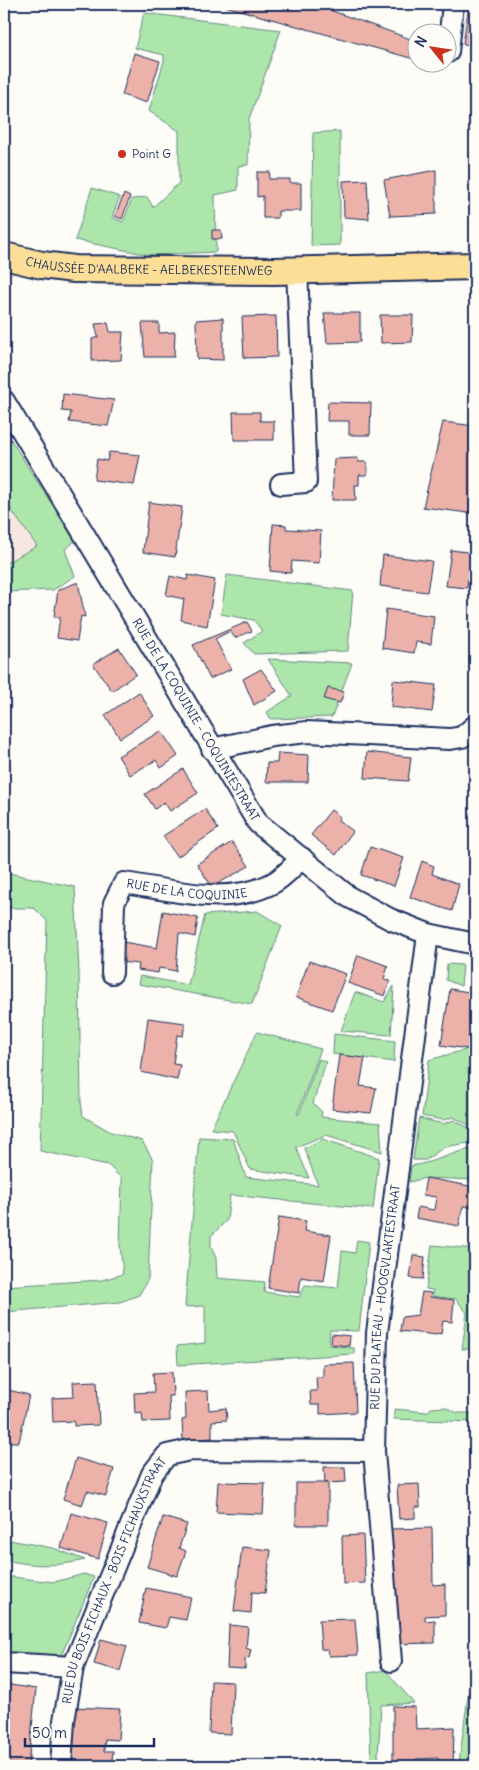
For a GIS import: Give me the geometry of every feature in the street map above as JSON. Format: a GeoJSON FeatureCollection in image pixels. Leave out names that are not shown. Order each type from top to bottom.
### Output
{"type":"FeatureCollection","features":[{"type":"Feature","properties":{"kind":"main road","name":"CHAUSSÉE D'AALBEKE - AELBEKESTEENWEG"},"geometry":{"type":"LineString","coordinates":[[4,256],[74,269],[296,269],[475,266]]}},
{"type":"Feature","properties":{"kind":"street"},"geometry":{"type":"LineString","coordinates":[[448,5],[448,22]]}},
{"type":"Feature","properties":{"kind":"street"},"geometry":{"type":"LineString","coordinates":[[281,484],[306,482],[296,269]]}},
{"type":"Feature","properties":{"kind":"street","name":"RUE DE LA COQUINIE - COQUINIESTRAAT"},"geometry":{"type":"LineString","coordinates":[[4,401],[258,824],[348,897],[390,919],[428,934],[475,944]]}},
{"type":"Feature","properties":{"kind":"street"},"geometry":{"type":"LineString","coordinates":[[212,750],[265,737],[307,732],[450,739],[462,737],[475,726]]}},
{"type":"Feature","properties":{"kind":"street","name":"RUE DE LA COQUINIE"},"geometry":{"type":"LineString","coordinates":[[112,973],[114,903],[124,883],[210,896],[247,894],[274,883],[302,858]]}},
{"type":"Feature","properties":{"kind":"street","name":"RUE DU PLATEAU - HOOGVLAKTESTRAAT"},"geometry":{"type":"LineString","coordinates":[[391,1661],[374,1451],[377,1332],[428,934]]}},
{"type":"Feature","properties":{"kind":"street","name":"RUE DU BOIS FICHAUX - BOIS FICHAUXSTRAAT"},"geometry":{"type":"LineString","coordinates":[[61,1766],[64,1721],[73,1667],[108,1576],[152,1474],[167,1455],[190,1450],[374,1451]]}},
{"type":"Feature","properties":{"kind":"street"},"geometry":{"type":"LineString","coordinates":[[4,1662],[73,1667]]}},
{"type":"Feature","properties":{"kind":"shaded area"},"geometry":{"type":"Polygon","coordinates":[[[4,500],[37,546],[4,564],[4,500]]]}},
{"type":"Feature","properties":{"kind":"green space"},"geometry":{"type":"Polygon","coordinates":[[[144,13],[281,30],[249,119],[248,165],[238,166],[238,190],[215,195],[216,252],[149,255],[75,240],[92,188],[120,197],[112,217],[123,222],[132,199],[147,197],[153,207],[179,183],[179,131],[149,111],[164,61],[164,55],[135,48],[144,13]]]}},
{"type":"Feature","properties":{"kind":"green space"},"geometry":{"type":"Polygon","coordinates":[[[340,131],[340,245],[311,246],[313,133],[340,131]]]}},
{"type":"Feature","properties":{"kind":"green space"},"geometry":{"type":"Polygon","coordinates":[[[4,429],[75,541],[65,550],[75,576],[53,590],[4,592],[4,564],[37,546],[4,500],[4,429]]]}},
{"type":"Feature","properties":{"kind":"green space"},"geometry":{"type":"Polygon","coordinates":[[[227,575],[353,591],[348,651],[254,654],[244,643],[262,631],[254,620],[221,614],[227,575]]]}},
{"type":"Feature","properties":{"kind":"green space"},"geometry":{"type":"Polygon","coordinates":[[[268,659],[352,663],[332,717],[271,719],[267,712],[292,696],[268,659]]]}},
{"type":"Feature","properties":{"kind":"green space"},"geometry":{"type":"Polygon","coordinates":[[[4,872],[75,887],[79,973],[81,1102],[83,1116],[111,1132],[142,1141],[153,1160],[148,1279],[139,1295],[120,1302],[4,1312],[4,1286],[102,1280],[123,1274],[120,1245],[122,1179],[108,1165],[40,1151],[47,921],[34,908],[4,908],[4,872]]]}},
{"type":"Feature","properties":{"kind":"green space"},"geometry":{"type":"Polygon","coordinates":[[[257,911],[282,926],[252,1004],[138,984],[140,976],[188,985],[205,915],[257,911]]]}},
{"type":"Feature","properties":{"kind":"green space"},"geometry":{"type":"Polygon","coordinates":[[[447,964],[463,965],[461,986],[446,980],[447,964]]]}},
{"type":"Feature","properties":{"kind":"green space"},"geometry":{"type":"Polygon","coordinates":[[[394,986],[391,1035],[341,1031],[355,992],[384,1002],[394,986]]]}},
{"type":"Feature","properties":{"kind":"green space"},"geometry":{"type":"Polygon","coordinates":[[[257,1032],[321,1049],[297,1114],[299,1114],[319,1059],[326,1062],[313,1103],[322,1112],[321,1117],[380,1123],[382,1152],[326,1135],[296,1147],[309,1178],[250,1169],[233,1131],[211,1129],[257,1032]]]}},
{"type":"Feature","properties":{"kind":"green space"},"geometry":{"type":"Polygon","coordinates":[[[334,1034],[395,1041],[394,1062],[333,1054],[334,1034]]]}},
{"type":"Feature","properties":{"kind":"green space"},"geometry":{"type":"Polygon","coordinates":[[[475,1047],[475,1128],[453,1117],[443,1120],[422,1116],[429,1060],[475,1047]]]}},
{"type":"Feature","properties":{"kind":"green space"},"geometry":{"type":"Polygon","coordinates":[[[419,1118],[443,1124],[454,1120],[475,1131],[475,1142],[444,1147],[426,1160],[413,1160],[419,1118]]]}},
{"type":"Feature","properties":{"kind":"green space"},"geometry":{"type":"Polygon","coordinates":[[[199,1137],[233,1139],[246,1177],[318,1185],[304,1148],[323,1139],[379,1158],[373,1209],[230,1195],[227,1220],[211,1236],[211,1247],[216,1258],[217,1278],[265,1282],[264,1292],[299,1297],[305,1285],[338,1288],[342,1251],[355,1253],[357,1240],[369,1242],[359,1331],[330,1330],[329,1345],[354,1348],[354,1354],[178,1365],[177,1346],[205,1343],[205,1306],[185,1307],[199,1137]]]}},
{"type":"Feature","properties":{"kind":"green space"},"geometry":{"type":"Polygon","coordinates":[[[470,1149],[475,1154],[475,1180],[426,1178],[409,1182],[411,1166],[470,1149]]]}},
{"type":"Feature","properties":{"kind":"green space"},"geometry":{"type":"Polygon","coordinates":[[[432,1245],[475,1249],[475,1355],[472,1349],[462,1349],[467,1313],[456,1299],[432,1296],[433,1290],[426,1289],[432,1245]]]}},
{"type":"Feature","properties":{"kind":"green space"},"geometry":{"type":"Polygon","coordinates":[[[445,1407],[458,1413],[475,1413],[475,1422],[394,1419],[394,1409],[427,1412],[431,1408],[445,1407]]]}},
{"type":"Feature","properties":{"kind":"green space"},"geometry":{"type":"Polygon","coordinates":[[[4,1539],[53,1548],[85,1560],[44,1565],[4,1560],[4,1539]]]}},
{"type":"Feature","properties":{"kind":"green space"},"geometry":{"type":"Polygon","coordinates":[[[84,1574],[94,1577],[59,1661],[4,1657],[4,1576],[54,1582],[84,1574]]]}},
{"type":"Feature","properties":{"kind":"green space"},"geometry":{"type":"Polygon","coordinates":[[[385,1670],[414,1703],[381,1705],[378,1756],[386,1766],[371,1766],[368,1673],[385,1670]]]}},
{"type":"Feature","properties":{"kind":"green space"},"geometry":{"type":"Polygon","coordinates":[[[471,1673],[475,1674],[475,1766],[462,1766],[459,1763],[471,1673]]]}},
{"type":"Feature","properties":{"kind":"building"},"geometry":{"type":"Polygon","coordinates":[[[218,4],[313,4],[406,37],[406,57],[218,4]]]}},
{"type":"Feature","properties":{"kind":"building"},"geometry":{"type":"Polygon","coordinates":[[[469,4],[475,4],[475,45],[463,44],[469,4]]]}},
{"type":"Feature","properties":{"kind":"building"},"geometry":{"type":"Polygon","coordinates":[[[134,53],[160,61],[147,103],[122,95],[134,53]]]}},
{"type":"Feature","properties":{"kind":"building"},"geometry":{"type":"Polygon","coordinates":[[[436,170],[436,214],[390,216],[384,180],[436,170]]]}},
{"type":"Feature","properties":{"kind":"building"},"geometry":{"type":"Polygon","coordinates":[[[257,172],[270,172],[269,179],[290,179],[290,183],[301,183],[301,211],[278,211],[278,218],[263,218],[263,196],[257,197],[257,172]]]}},
{"type":"Feature","properties":{"kind":"building"},"geometry":{"type":"Polygon","coordinates":[[[367,180],[369,219],[344,217],[343,181],[367,180]]]}},
{"type":"Feature","properties":{"kind":"building"},"geometry":{"type":"Polygon","coordinates":[[[124,194],[130,197],[122,219],[115,216],[124,194]]]}},
{"type":"Feature","properties":{"kind":"building"},"geometry":{"type":"Polygon","coordinates":[[[212,230],[221,230],[222,239],[212,239],[212,230]]]}},
{"type":"Feature","properties":{"kind":"building"},"geometry":{"type":"Polygon","coordinates":[[[324,313],[360,313],[360,342],[327,343],[324,313]]]}},
{"type":"Feature","properties":{"kind":"building"},"geometry":{"type":"Polygon","coordinates":[[[380,315],[413,315],[412,342],[381,343],[380,315]]]}},
{"type":"Feature","properties":{"kind":"building"},"geometry":{"type":"Polygon","coordinates":[[[276,316],[277,357],[244,358],[242,317],[276,316]]]}},
{"type":"Feature","properties":{"kind":"building"},"geometry":{"type":"Polygon","coordinates":[[[223,318],[223,360],[197,359],[196,320],[223,318]]]}},
{"type":"Feature","properties":{"kind":"building"},"geometry":{"type":"Polygon","coordinates":[[[108,323],[110,332],[123,332],[121,360],[92,361],[92,339],[98,337],[95,324],[108,323]]]}},
{"type":"Feature","properties":{"kind":"building"},"geometry":{"type":"Polygon","coordinates":[[[142,323],[159,323],[159,333],[175,332],[174,357],[145,357],[142,323]]]}},
{"type":"Feature","properties":{"kind":"building"},"geometry":{"type":"Polygon","coordinates":[[[63,394],[114,400],[108,426],[69,422],[71,412],[62,411],[63,394]]]}},
{"type":"Feature","properties":{"kind":"building"},"geometry":{"type":"Polygon","coordinates":[[[328,402],[371,403],[370,435],[349,435],[349,421],[327,421],[328,402]]]}},
{"type":"Feature","properties":{"kind":"building"},"geometry":{"type":"Polygon","coordinates":[[[233,412],[260,412],[260,421],[274,421],[274,440],[234,440],[233,412]]]}},
{"type":"Feature","properties":{"kind":"building"},"geometry":{"type":"Polygon","coordinates":[[[443,422],[475,426],[475,514],[423,507],[443,422]]]}},
{"type":"Feature","properties":{"kind":"building"},"geometry":{"type":"Polygon","coordinates":[[[109,452],[140,455],[134,485],[94,480],[97,459],[107,461],[109,452]]]}},
{"type":"Feature","properties":{"kind":"building"},"geometry":{"type":"Polygon","coordinates":[[[358,458],[358,462],[367,462],[367,475],[359,475],[359,485],[355,485],[356,500],[332,500],[334,459],[358,458]]]}},
{"type":"Feature","properties":{"kind":"building"},"geometry":{"type":"Polygon","coordinates":[[[149,502],[182,507],[175,557],[143,552],[149,502]]]}},
{"type":"Feature","properties":{"kind":"building"},"geometry":{"type":"Polygon","coordinates":[[[273,524],[286,525],[286,529],[321,531],[319,563],[292,561],[291,573],[270,571],[273,524]]]}},
{"type":"Feature","properties":{"kind":"building"},"geometry":{"type":"Polygon","coordinates":[[[451,550],[475,553],[475,580],[468,579],[467,588],[446,586],[451,550]]]}},
{"type":"Feature","properties":{"kind":"building"},"geometry":{"type":"Polygon","coordinates":[[[383,555],[432,561],[427,592],[380,586],[383,555]]]}},
{"type":"Feature","properties":{"kind":"building"},"geometry":{"type":"Polygon","coordinates":[[[188,575],[215,580],[207,626],[181,620],[184,599],[166,595],[170,576],[187,580],[188,575]]]}},
{"type":"Feature","properties":{"kind":"building"},"geometry":{"type":"Polygon","coordinates":[[[78,582],[85,617],[81,616],[77,641],[57,638],[60,617],[54,617],[58,590],[78,582]]]}},
{"type":"Feature","properties":{"kind":"building"},"geometry":{"type":"Polygon","coordinates":[[[386,609],[434,616],[431,644],[416,642],[414,653],[382,648],[386,609]]]}},
{"type":"Feature","properties":{"kind":"building"},"geometry":{"type":"Polygon","coordinates":[[[247,622],[252,631],[235,638],[230,631],[215,639],[231,669],[210,679],[193,645],[247,622]]]}},
{"type":"Feature","properties":{"kind":"building"},"geometry":{"type":"Polygon","coordinates":[[[119,648],[136,674],[112,691],[93,664],[119,648]]]}},
{"type":"Feature","properties":{"kind":"building"},"geometry":{"type":"Polygon","coordinates":[[[261,669],[277,691],[254,705],[243,679],[261,669]]]}},
{"type":"Feature","properties":{"kind":"building"},"geometry":{"type":"Polygon","coordinates":[[[393,680],[436,685],[432,712],[391,707],[393,680]]]}},
{"type":"Feature","properties":{"kind":"building"},"geometry":{"type":"Polygon","coordinates":[[[328,688],[344,692],[340,703],[324,699],[328,688]]]}},
{"type":"Feature","properties":{"kind":"building"},"geometry":{"type":"Polygon","coordinates":[[[139,692],[154,716],[120,738],[105,715],[139,692]]]}},
{"type":"Feature","properties":{"kind":"building"},"geometry":{"type":"Polygon","coordinates":[[[161,731],[178,756],[161,768],[156,760],[130,775],[118,756],[161,731]]]}},
{"type":"Feature","properties":{"kind":"building"},"geometry":{"type":"Polygon","coordinates":[[[367,752],[411,757],[408,781],[365,778],[367,752]]]}},
{"type":"Feature","properties":{"kind":"building"},"geometry":{"type":"Polygon","coordinates":[[[278,753],[309,755],[308,782],[266,782],[267,763],[277,763],[278,753]]]}},
{"type":"Feature","properties":{"kind":"building"},"geometry":{"type":"Polygon","coordinates":[[[183,769],[198,793],[170,811],[164,802],[155,809],[145,794],[183,769]]]}},
{"type":"Feature","properties":{"kind":"building"},"geometry":{"type":"Polygon","coordinates":[[[205,809],[218,829],[177,857],[163,836],[205,809]]]}},
{"type":"Feature","properties":{"kind":"building"},"geometry":{"type":"Polygon","coordinates":[[[331,810],[340,817],[338,820],[353,831],[336,855],[311,835],[331,810]]]}},
{"type":"Feature","properties":{"kind":"building"},"geometry":{"type":"Polygon","coordinates":[[[232,842],[249,866],[212,887],[197,864],[232,842]]]}},
{"type":"Feature","properties":{"kind":"building"},"geometry":{"type":"Polygon","coordinates":[[[370,847],[404,858],[394,886],[361,875],[370,847]]]}},
{"type":"Feature","properties":{"kind":"building"},"geometry":{"type":"Polygon","coordinates":[[[422,861],[434,866],[432,874],[459,884],[452,911],[410,897],[422,861]]]}},
{"type":"Feature","properties":{"kind":"building"},"geometry":{"type":"Polygon","coordinates":[[[475,872],[475,907],[470,906],[475,872]]]}},
{"type":"Feature","properties":{"kind":"building"},"geometry":{"type":"Polygon","coordinates":[[[163,911],[198,918],[195,937],[179,933],[176,971],[159,968],[158,973],[138,970],[139,964],[120,962],[123,942],[157,948],[163,911]]]}},
{"type":"Feature","properties":{"kind":"building"},"geometry":{"type":"Polygon","coordinates":[[[358,955],[388,966],[384,979],[390,981],[385,996],[348,983],[358,955]]]}},
{"type":"Feature","properties":{"kind":"building"},"geometry":{"type":"Polygon","coordinates":[[[309,961],[346,974],[332,1010],[296,997],[309,961]]]}},
{"type":"Feature","properties":{"kind":"building"},"geometry":{"type":"Polygon","coordinates":[[[450,989],[475,993],[475,1019],[473,1019],[468,1049],[441,1045],[450,989]]]}},
{"type":"Feature","properties":{"kind":"building"},"geometry":{"type":"Polygon","coordinates":[[[148,1018],[185,1023],[183,1036],[177,1035],[173,1064],[180,1065],[177,1080],[141,1072],[148,1018]]]}},
{"type":"Feature","properties":{"kind":"building"},"geometry":{"type":"Polygon","coordinates":[[[339,1055],[365,1058],[360,1086],[376,1088],[371,1113],[332,1109],[339,1055]]]}},
{"type":"Feature","properties":{"kind":"building"},"geometry":{"type":"Polygon","coordinates":[[[426,1178],[475,1187],[475,1208],[463,1206],[459,1226],[416,1218],[418,1207],[434,1210],[436,1197],[423,1195],[426,1178]]]}},
{"type":"Feature","properties":{"kind":"building"},"geometry":{"type":"Polygon","coordinates":[[[279,1217],[306,1221],[304,1231],[331,1235],[324,1281],[301,1277],[299,1293],[268,1288],[279,1217]]]}},
{"type":"Feature","properties":{"kind":"building"},"geometry":{"type":"Polygon","coordinates":[[[413,1255],[425,1257],[423,1279],[410,1278],[413,1255]]]}},
{"type":"Feature","properties":{"kind":"building"},"geometry":{"type":"Polygon","coordinates":[[[422,1292],[431,1293],[430,1297],[454,1300],[452,1322],[443,1321],[441,1334],[400,1331],[402,1317],[418,1315],[422,1292]]]}},
{"type":"Feature","properties":{"kind":"building"},"geometry":{"type":"Polygon","coordinates":[[[332,1334],[350,1336],[349,1346],[331,1344],[332,1334]]]}},
{"type":"Feature","properties":{"kind":"building"},"geometry":{"type":"Polygon","coordinates":[[[354,1363],[356,1412],[320,1414],[320,1405],[311,1405],[310,1391],[317,1391],[316,1377],[323,1377],[323,1364],[354,1363]]]}},
{"type":"Feature","properties":{"kind":"building"},"geometry":{"type":"Polygon","coordinates":[[[172,1372],[173,1396],[169,1396],[170,1421],[143,1422],[142,1413],[135,1414],[134,1393],[154,1392],[153,1373],[172,1372]]]}},
{"type":"Feature","properties":{"kind":"building"},"geometry":{"type":"Polygon","coordinates":[[[97,1381],[99,1425],[74,1426],[74,1421],[53,1422],[52,1398],[74,1397],[73,1382],[97,1381]]]}},
{"type":"Feature","properties":{"kind":"building"},"geometry":{"type":"Polygon","coordinates":[[[4,1389],[29,1395],[19,1442],[4,1442],[4,1389]]]}},
{"type":"Feature","properties":{"kind":"building"},"geometry":{"type":"Polygon","coordinates":[[[208,1391],[209,1410],[226,1408],[227,1420],[212,1421],[212,1438],[183,1440],[182,1420],[186,1419],[185,1392],[208,1391]]]}},
{"type":"Feature","properties":{"kind":"building"},"geometry":{"type":"Polygon","coordinates":[[[76,1458],[114,1469],[106,1496],[87,1491],[82,1505],[63,1499],[76,1458]]]}},
{"type":"Feature","properties":{"kind":"building"},"geometry":{"type":"Polygon","coordinates":[[[324,1467],[345,1467],[346,1482],[325,1483],[324,1467]]]}},
{"type":"Feature","properties":{"kind":"building"},"geometry":{"type":"Polygon","coordinates":[[[218,1482],[265,1483],[263,1514],[216,1512],[218,1482]]]}},
{"type":"Feature","properties":{"kind":"building"},"geometry":{"type":"Polygon","coordinates":[[[296,1483],[328,1483],[328,1525],[296,1525],[296,1483]]]}},
{"type":"Feature","properties":{"kind":"building"},"geometry":{"type":"Polygon","coordinates":[[[419,1484],[420,1507],[415,1507],[415,1518],[399,1519],[397,1485],[419,1484]]]}},
{"type":"Feature","properties":{"kind":"building"},"geometry":{"type":"Polygon","coordinates":[[[71,1513],[108,1523],[98,1559],[61,1548],[71,1513]]]}},
{"type":"Feature","properties":{"kind":"building"},"geometry":{"type":"Polygon","coordinates":[[[163,1517],[187,1524],[179,1548],[186,1551],[177,1576],[147,1567],[163,1517]]]}},
{"type":"Feature","properties":{"kind":"building"},"geometry":{"type":"Polygon","coordinates":[[[432,1528],[433,1585],[445,1584],[445,1615],[425,1616],[425,1621],[435,1620],[435,1643],[391,1644],[389,1529],[432,1528]]]}},
{"type":"Feature","properties":{"kind":"building"},"geometry":{"type":"Polygon","coordinates":[[[363,1535],[365,1583],[343,1584],[342,1536],[363,1535]]]}},
{"type":"Feature","properties":{"kind":"building"},"geometry":{"type":"Polygon","coordinates":[[[242,1547],[271,1550],[265,1593],[252,1592],[251,1613],[234,1611],[242,1547]]]}},
{"type":"Feature","properties":{"kind":"building"},"geometry":{"type":"Polygon","coordinates":[[[146,1588],[191,1597],[186,1620],[169,1617],[166,1628],[139,1623],[146,1588]]]}},
{"type":"Feature","properties":{"kind":"building"},"geometry":{"type":"Polygon","coordinates":[[[355,1619],[358,1655],[329,1656],[328,1650],[321,1649],[319,1620],[355,1619]]]}},
{"type":"Feature","properties":{"kind":"building"},"geometry":{"type":"Polygon","coordinates":[[[229,1625],[248,1627],[246,1648],[251,1650],[249,1658],[245,1659],[245,1669],[227,1668],[229,1625]]]}},
{"type":"Feature","properties":{"kind":"building"},"geometry":{"type":"Polygon","coordinates":[[[101,1639],[127,1646],[120,1671],[94,1664],[101,1639]]]}},
{"type":"Feature","properties":{"kind":"building"},"geometry":{"type":"Polygon","coordinates":[[[211,1681],[233,1682],[231,1734],[209,1733],[211,1681]]]}},
{"type":"Feature","properties":{"kind":"building"},"geometry":{"type":"Polygon","coordinates":[[[4,1684],[36,1689],[28,1766],[4,1763],[4,1684]]]}},
{"type":"Feature","properties":{"kind":"building"},"geometry":{"type":"Polygon","coordinates":[[[393,1706],[415,1707],[416,1729],[454,1727],[453,1766],[439,1766],[438,1758],[416,1759],[416,1766],[393,1766],[393,1706]]]}},
{"type":"Feature","properties":{"kind":"building"},"geometry":{"type":"Polygon","coordinates":[[[74,1707],[120,1709],[118,1740],[105,1739],[104,1751],[113,1751],[112,1761],[118,1762],[118,1766],[71,1766],[74,1707]]]}},
{"type":"Feature","properties":{"kind":"place","name":"Point G"},"geometry":{"type":"Point","coordinates":[122,154]}}]}
